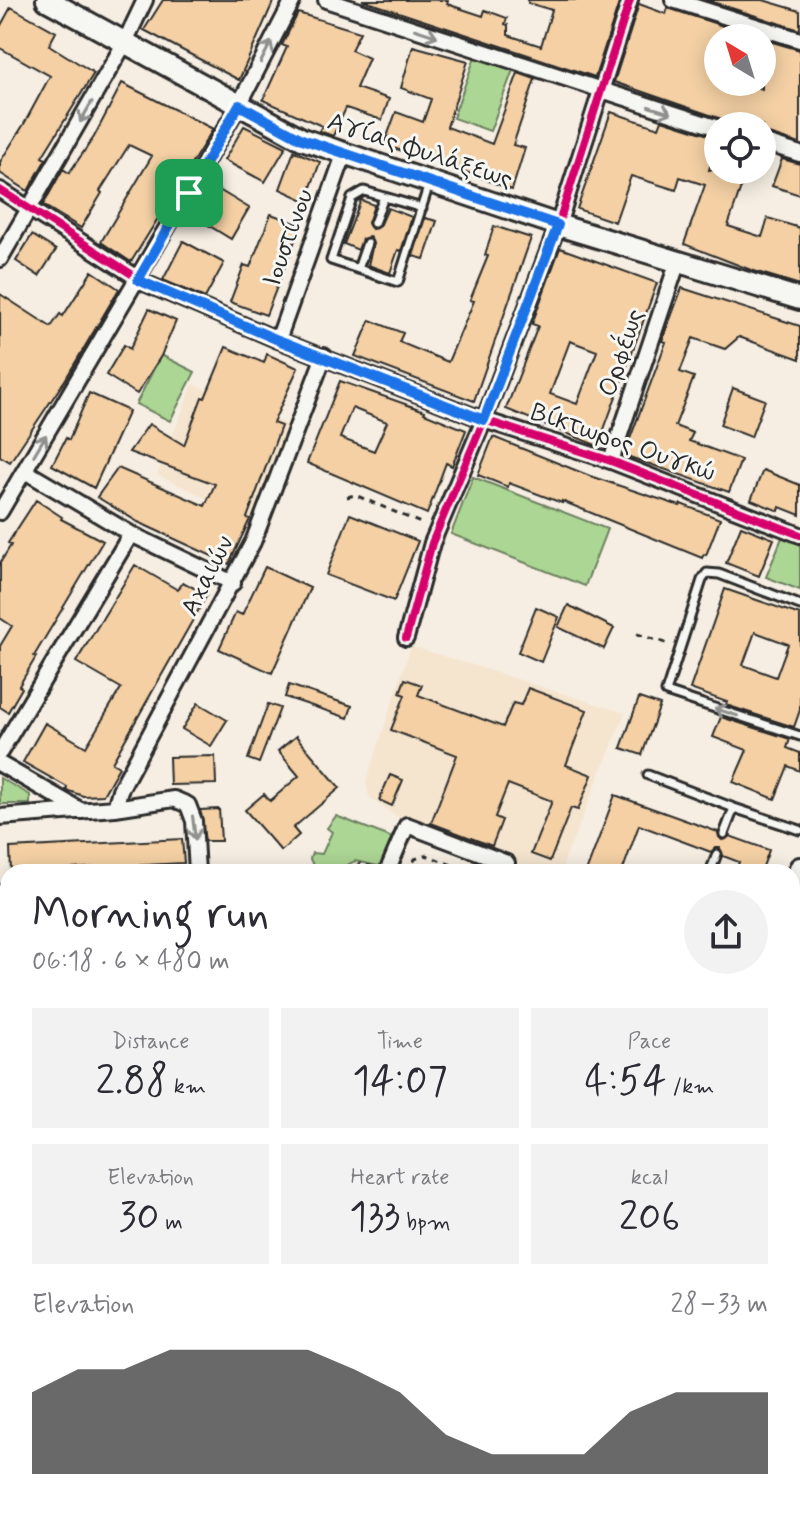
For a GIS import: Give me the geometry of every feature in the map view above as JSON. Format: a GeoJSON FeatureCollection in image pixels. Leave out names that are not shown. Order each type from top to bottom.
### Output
{"type":"FeatureCollection","features":[{"type":"Feature","properties":{"kind":"main road","name":"Αγίας Φυλάξεως"},"geometry":{"type":"LineString","coordinates":[[47,0],[302,139],[558,225],[800,299]]}},
{"type":"Feature","properties":{"kind":"street"},"geometry":{"type":"LineString","coordinates":[[0,259],[124,44],[145,0]]}},
{"type":"Feature","properties":{"kind":"street"},"geometry":{"type":"LineString","coordinates":[[0,512],[239,105],[293,0]]}},
{"type":"Feature","properties":{"kind":"street"},"geometry":{"type":"LineString","coordinates":[[326,0],[704,124]]}},
{"type":"Feature","properties":{"kind":"street"},"geometry":{"type":"LineString","coordinates":[[406,638],[437,531],[484,420],[558,225],[630,0]]}},
{"type":"Feature","properties":{"kind":"street"},"geometry":{"type":"LineString","coordinates":[[677,1],[800,40]]}},
{"type":"Feature","properties":{"kind":"street"},"geometry":{"type":"LineString","coordinates":[[776,146],[800,154]]}},
{"type":"Feature","properties":{"kind":"street","name":"Ιουστίνου"},"geometry":{"type":"LineString","coordinates":[[278,340],[345,152]]}},
{"type":"Feature","properties":{"kind":"street","name":"Βίκτωρος Ουγκώ"},"geometry":{"type":"LineString","coordinates":[[0,190],[138,280],[278,340],[484,420],[611,461],[800,535]]}},
{"type":"Feature","properties":{"kind":"street","name":"Ορφέως"},"geometry":{"type":"LineString","coordinates":[[611,461],[678,261]]}},
{"type":"Feature","properties":{"kind":"street","name":"Αχαιών"},"geometry":{"type":"LineString","coordinates":[[115,808],[120,790],[256,535],[324,356]]}},
{"type":"Feature","properties":{"kind":"street"},"geometry":{"type":"LineString","coordinates":[[25,471],[131,534],[233,583]]}},
{"type":"Feature","properties":{"kind":"street"},"geometry":{"type":"LineString","coordinates":[[0,752],[131,534]]}},
{"type":"Feature","properties":{"kind":"street"},"geometry":{"type":"LineString","coordinates":[[0,764],[82,811]]}},
{"type":"Feature","properties":{"kind":"street"},"geometry":{"type":"LineString","coordinates":[[0,817],[115,808],[174,799],[188,805],[194,821],[197,864]]}},
{"type":"Feature","properties":{"kind":"street"},"geometry":{"type":"LineString","coordinates":[[388,864],[407,825],[507,864]]}},
{"type":"Feature","properties":{"kind":"lane"},"geometry":{"type":"LineString","coordinates":[[422,208],[364,191],[352,198],[331,260],[398,282],[412,241],[413,222],[422,208],[430,180]]}},
{"type":"Feature","properties":{"kind":"lane"},"geometry":{"type":"LineString","coordinates":[[374,223],[383,211],[384,197]]}},
{"type":"Feature","properties":{"kind":"lane"},"geometry":{"type":"LineString","coordinates":[[402,238],[412,241]]}},
{"type":"Feature","properties":{"kind":"lane"},"geometry":{"type":"LineString","coordinates":[[358,269],[368,249]]}},
{"type":"Feature","properties":{"kind":"lane"},"geometry":{"type":"LineString","coordinates":[[394,262],[404,265]]}},
{"type":"Feature","properties":{"kind":"lane"},"geometry":{"type":"LineString","coordinates":[[800,605],[719,574],[707,573],[702,580],[666,692],[800,736]]}},
{"type":"Feature","properties":{"kind":"lane"},"geometry":{"type":"LineString","coordinates":[[648,775],[800,830]]}},
{"type":"Feature","properties":{"kind":"lane"},"geometry":{"type":"LineString","coordinates":[[724,834],[734,808]]}},
{"type":"Feature","properties":{"kind":"lane"},"geometry":{"type":"LineString","coordinates":[[713,864],[717,854]]}},
{"type":"Feature","properties":{"kind":"path"},"geometry":{"type":"LineString","coordinates":[[347,497],[355,495],[437,531]]}},
{"type":"Feature","properties":{"kind":"path"},"geometry":{"type":"LineString","coordinates":[[637,634],[680,647]]}},
{"type":"Feature","properties":{"kind":"path"},"geometry":{"type":"LineString","coordinates":[[412,864],[415,859],[426,855],[449,864]]}},
{"type":"Feature","properties":{"kind":"shaded area"},"geometry":{"type":"Polygon","coordinates":[[[193,384],[294,428],[255,521],[157,475],[193,384]]]}},
{"type":"Feature","properties":{"kind":"shaded area"},"geometry":{"type":"Polygon","coordinates":[[[411,646],[625,713],[563,864],[519,864],[394,815],[369,797],[366,782],[411,646]]]}},
{"type":"Feature","properties":{"kind":"green space"},"geometry":{"type":"Polygon","coordinates":[[[475,57],[513,70],[490,131],[453,118],[475,57]]]}},
{"type":"Feature","properties":{"kind":"green space"},"geometry":{"type":"Polygon","coordinates":[[[161,355],[195,372],[170,421],[136,404],[161,355]]]}},
{"type":"Feature","properties":{"kind":"green space"},"geometry":{"type":"Polygon","coordinates":[[[473,477],[607,529],[585,586],[451,534],[473,477]]]}},
{"type":"Feature","properties":{"kind":"green space"},"geometry":{"type":"Polygon","coordinates":[[[783,535],[800,542],[800,590],[766,577],[783,535]]]}},
{"type":"Feature","properties":{"kind":"green space"},"geometry":{"type":"Polygon","coordinates":[[[0,778],[30,795],[30,804],[0,804],[0,778]]]}},
{"type":"Feature","properties":{"kind":"green space"},"geometry":{"type":"Polygon","coordinates":[[[336,816],[390,837],[393,845],[384,864],[355,861],[349,864],[312,864],[312,853],[322,854],[332,832],[327,828],[336,816]]]}},
{"type":"Feature","properties":{"kind":"building"},"geometry":{"type":"Polygon","coordinates":[[[163,0],[274,0],[239,80],[144,30],[163,0]]]}},
{"type":"Feature","properties":{"kind":"building"},"geometry":{"type":"Polygon","coordinates":[[[362,0],[448,0],[447,4],[483,16],[485,10],[507,18],[508,35],[541,46],[552,10],[528,3],[528,0],[620,0],[595,77],[362,0]]]}},
{"type":"Feature","properties":{"kind":"building"},"geometry":{"type":"Polygon","coordinates":[[[706,0],[763,0],[800,11],[800,30],[706,0]]]}},
{"type":"Feature","properties":{"kind":"building"},"geometry":{"type":"Polygon","coordinates":[[[639,4],[666,14],[668,8],[717,24],[704,24],[704,96],[776,96],[776,43],[800,50],[800,144],[776,136],[776,112],[704,113],[614,82],[639,4]]]}},
{"type":"Feature","properties":{"kind":"building"},"geometry":{"type":"Polygon","coordinates":[[[11,7],[56,32],[49,45],[94,73],[42,157],[46,159],[28,191],[0,173],[0,162],[50,76],[0,48],[0,27],[11,7]]]}},
{"type":"Feature","properties":{"kind":"building"},"geometry":{"type":"Polygon","coordinates":[[[298,13],[360,32],[351,50],[369,58],[356,88],[389,99],[382,120],[346,108],[333,136],[319,131],[322,126],[263,100],[287,47],[282,45],[298,13]]]}},
{"type":"Feature","properties":{"kind":"building"},"geometry":{"type":"Polygon","coordinates":[[[413,46],[468,61],[447,127],[492,144],[518,73],[535,79],[513,145],[525,148],[512,190],[430,158],[384,145],[396,112],[423,122],[431,99],[401,88],[413,46]]]}},
{"type":"Feature","properties":{"kind":"building"},"geometry":{"type":"Polygon","coordinates":[[[122,83],[213,129],[131,262],[101,242],[152,156],[129,145],[81,228],[43,205],[63,169],[69,173],[94,137],[122,83]]]}},
{"type":"Feature","properties":{"kind":"building"},"geometry":{"type":"Polygon","coordinates":[[[611,112],[659,128],[662,120],[704,134],[704,184],[742,184],[728,226],[762,237],[768,218],[800,228],[800,285],[684,244],[705,185],[680,177],[676,190],[631,176],[615,222],[577,209],[611,112]]]}},
{"type":"Feature","properties":{"kind":"building"},"geometry":{"type":"Polygon","coordinates":[[[244,126],[286,147],[265,182],[224,160],[244,126]]]}},
{"type":"Feature","properties":{"kind":"building"},"geometry":{"type":"Polygon","coordinates":[[[294,151],[320,162],[306,201],[280,189],[294,151]]]}},
{"type":"Feature","properties":{"kind":"building"},"geometry":{"type":"Polygon","coordinates":[[[782,159],[800,164],[800,195],[772,186],[776,184],[782,159]]]}},
{"type":"Feature","properties":{"kind":"building"},"geometry":{"type":"Polygon","coordinates":[[[214,187],[249,208],[231,239],[195,217],[214,187]]]}},
{"type":"Feature","properties":{"kind":"building"},"geometry":{"type":"Polygon","coordinates":[[[361,200],[374,205],[368,223],[372,229],[380,226],[388,208],[412,217],[390,273],[368,265],[373,244],[370,237],[362,239],[358,250],[344,244],[361,200]]]}},
{"type":"Feature","properties":{"kind":"building"},"geometry":{"type":"Polygon","coordinates":[[[271,214],[301,225],[266,315],[230,302],[244,265],[250,267],[271,214]]]}},
{"type":"Feature","properties":{"kind":"building"},"geometry":{"type":"Polygon","coordinates":[[[425,218],[437,221],[424,259],[413,256],[425,218]]]}},
{"type":"Feature","properties":{"kind":"building"},"geometry":{"type":"Polygon","coordinates":[[[494,226],[531,238],[474,401],[355,356],[370,320],[403,333],[399,342],[448,362],[474,301],[470,300],[488,256],[485,255],[494,226]]]}},
{"type":"Feature","properties":{"kind":"building"},"geometry":{"type":"Polygon","coordinates":[[[32,235],[56,250],[39,276],[16,261],[32,235]]]}},
{"type":"Feature","properties":{"kind":"building"},"geometry":{"type":"Polygon","coordinates":[[[183,241],[224,263],[205,298],[163,280],[183,241]]]}},
{"type":"Feature","properties":{"kind":"building"},"geometry":{"type":"Polygon","coordinates":[[[560,248],[657,283],[598,446],[506,409],[538,326],[532,324],[560,248]],[[570,341],[550,394],[577,404],[597,351],[570,341]]]}},
{"type":"Feature","properties":{"kind":"building"},"geometry":{"type":"Polygon","coordinates":[[[92,271],[119,289],[65,380],[10,462],[0,456],[0,294],[51,327],[60,314],[63,316],[92,271]]]}},
{"type":"Feature","properties":{"kind":"building"},"geometry":{"type":"Polygon","coordinates":[[[682,288],[800,326],[800,359],[739,337],[725,349],[693,338],[680,372],[694,377],[675,426],[693,433],[689,441],[741,460],[729,492],[624,455],[666,342],[662,341],[682,288]]]}},
{"type":"Feature","properties":{"kind":"building"},"geometry":{"type":"Polygon","coordinates":[[[149,309],[176,321],[161,356],[137,394],[106,375],[124,345],[130,349],[149,309]]]}},
{"type":"Feature","properties":{"kind":"building"},"geometry":{"type":"Polygon","coordinates":[[[226,347],[264,363],[267,354],[298,368],[273,423],[281,426],[247,518],[250,519],[229,564],[138,522],[97,497],[118,468],[205,506],[215,484],[129,452],[149,424],[184,445],[226,347]]]}},
{"type":"Feature","properties":{"kind":"building"},"geometry":{"type":"Polygon","coordinates":[[[340,381],[425,411],[466,430],[452,466],[446,463],[427,514],[307,463],[340,381]],[[352,408],[340,438],[374,451],[387,422],[352,408]]]}},
{"type":"Feature","properties":{"kind":"building"},"geometry":{"type":"Polygon","coordinates":[[[733,388],[765,400],[751,437],[720,425],[733,388]]]}},
{"type":"Feature","properties":{"kind":"building"},"geometry":{"type":"Polygon","coordinates":[[[89,393],[129,411],[94,488],[52,465],[66,438],[69,440],[89,393]]]}},
{"type":"Feature","properties":{"kind":"building"},"geometry":{"type":"Polygon","coordinates":[[[493,437],[590,476],[720,519],[706,555],[702,558],[562,501],[509,483],[508,487],[478,475],[493,437]]]}},
{"type":"Feature","properties":{"kind":"building"},"geometry":{"type":"Polygon","coordinates":[[[763,470],[800,485],[800,515],[751,500],[763,470]]]}},
{"type":"Feature","properties":{"kind":"building"},"geometry":{"type":"Polygon","coordinates":[[[36,500],[61,519],[103,541],[34,656],[19,686],[22,688],[8,712],[0,707],[0,646],[12,626],[0,618],[0,563],[11,545],[8,543],[36,500]]]}},
{"type":"Feature","properties":{"kind":"building"},"geometry":{"type":"Polygon","coordinates":[[[350,514],[418,541],[394,601],[326,575],[350,514]]]}},
{"type":"Feature","properties":{"kind":"building"},"geometry":{"type":"Polygon","coordinates":[[[741,526],[774,539],[759,576],[726,563],[741,526]]]}},
{"type":"Feature","properties":{"kind":"building"},"geometry":{"type":"Polygon","coordinates":[[[135,565],[178,590],[183,582],[207,595],[112,763],[119,767],[103,795],[83,796],[66,790],[67,787],[23,762],[45,723],[86,747],[121,688],[76,662],[135,565]]]}},
{"type":"Feature","properties":{"kind":"building"},"geometry":{"type":"Polygon","coordinates":[[[265,567],[310,588],[272,673],[219,649],[236,612],[242,615],[265,567]]]}},
{"type":"Feature","properties":{"kind":"building"},"geometry":{"type":"Polygon","coordinates":[[[725,589],[800,615],[800,710],[794,727],[726,705],[727,702],[690,689],[725,589]],[[755,632],[743,665],[776,677],[788,644],[755,632]]]}},
{"type":"Feature","properties":{"kind":"building"},"geometry":{"type":"Polygon","coordinates":[[[568,605],[614,628],[604,649],[558,627],[568,605]]]}},
{"type":"Feature","properties":{"kind":"building"},"geometry":{"type":"Polygon","coordinates":[[[536,607],[559,617],[541,662],[518,652],[536,607]]]}},
{"type":"Feature","properties":{"kind":"building"},"geometry":{"type":"Polygon","coordinates":[[[405,679],[422,685],[418,695],[503,727],[513,703],[521,705],[528,688],[587,710],[566,765],[592,775],[578,810],[571,808],[550,861],[531,854],[552,801],[508,784],[495,817],[502,820],[492,846],[431,823],[457,755],[391,730],[405,695],[400,693],[405,679]]]}},
{"type":"Feature","properties":{"kind":"building"},"geometry":{"type":"Polygon","coordinates":[[[289,685],[352,706],[348,718],[285,697],[289,685]]]}},
{"type":"Feature","properties":{"kind":"building"},"geometry":{"type":"Polygon","coordinates":[[[639,698],[660,705],[642,755],[621,748],[639,698]]]}},
{"type":"Feature","properties":{"kind":"building"},"geometry":{"type":"Polygon","coordinates":[[[198,703],[227,720],[211,746],[182,729],[198,703]]]}},
{"type":"Feature","properties":{"kind":"building"},"geometry":{"type":"Polygon","coordinates":[[[268,704],[280,708],[259,763],[248,759],[268,704]]]}},
{"type":"Feature","properties":{"kind":"building"},"geometry":{"type":"Polygon","coordinates":[[[721,717],[790,739],[787,748],[800,753],[800,771],[788,766],[775,799],[733,782],[747,750],[713,737],[721,717]]]}},
{"type":"Feature","properties":{"kind":"building"},"geometry":{"type":"Polygon","coordinates":[[[296,736],[340,788],[293,828],[299,835],[281,851],[245,810],[264,794],[270,801],[299,776],[278,751],[296,736]]]}},
{"type":"Feature","properties":{"kind":"building"},"geometry":{"type":"Polygon","coordinates":[[[215,756],[216,784],[170,785],[169,757],[215,756]]]}},
{"type":"Feature","properties":{"kind":"building"},"geometry":{"type":"Polygon","coordinates":[[[390,775],[403,780],[392,806],[379,800],[390,775]]]}},
{"type":"Feature","properties":{"kind":"building"},"geometry":{"type":"Polygon","coordinates":[[[615,795],[718,832],[722,840],[730,836],[769,850],[764,864],[738,864],[723,856],[720,848],[711,852],[639,825],[625,864],[589,864],[615,795]]]}},
{"type":"Feature","properties":{"kind":"building"},"geometry":{"type":"Polygon","coordinates":[[[219,809],[221,841],[205,841],[200,810],[219,809]]]}},
{"type":"Feature","properties":{"kind":"building"},"geometry":{"type":"Polygon","coordinates":[[[182,839],[184,863],[11,864],[10,848],[182,839]]]}},
{"type":"Feature","properties":{"kind":"cycle path"},"geometry":{"type":"LineString","coordinates":[[406,638],[432,543],[484,420],[558,225],[630,0]]}},
{"type":"Feature","properties":{"kind":"cycle path"},"geometry":{"type":"LineString","coordinates":[[0,190],[147,284],[278,340],[484,420],[611,461],[800,535]]}},
{"type":"Feature","properties":{"kind":"route"},"geometry":{"type":"LineString","coordinates":[[239,105],[302,139],[558,225],[484,420],[278,340],[138,280],[189,193],[239,105]]}}]}
